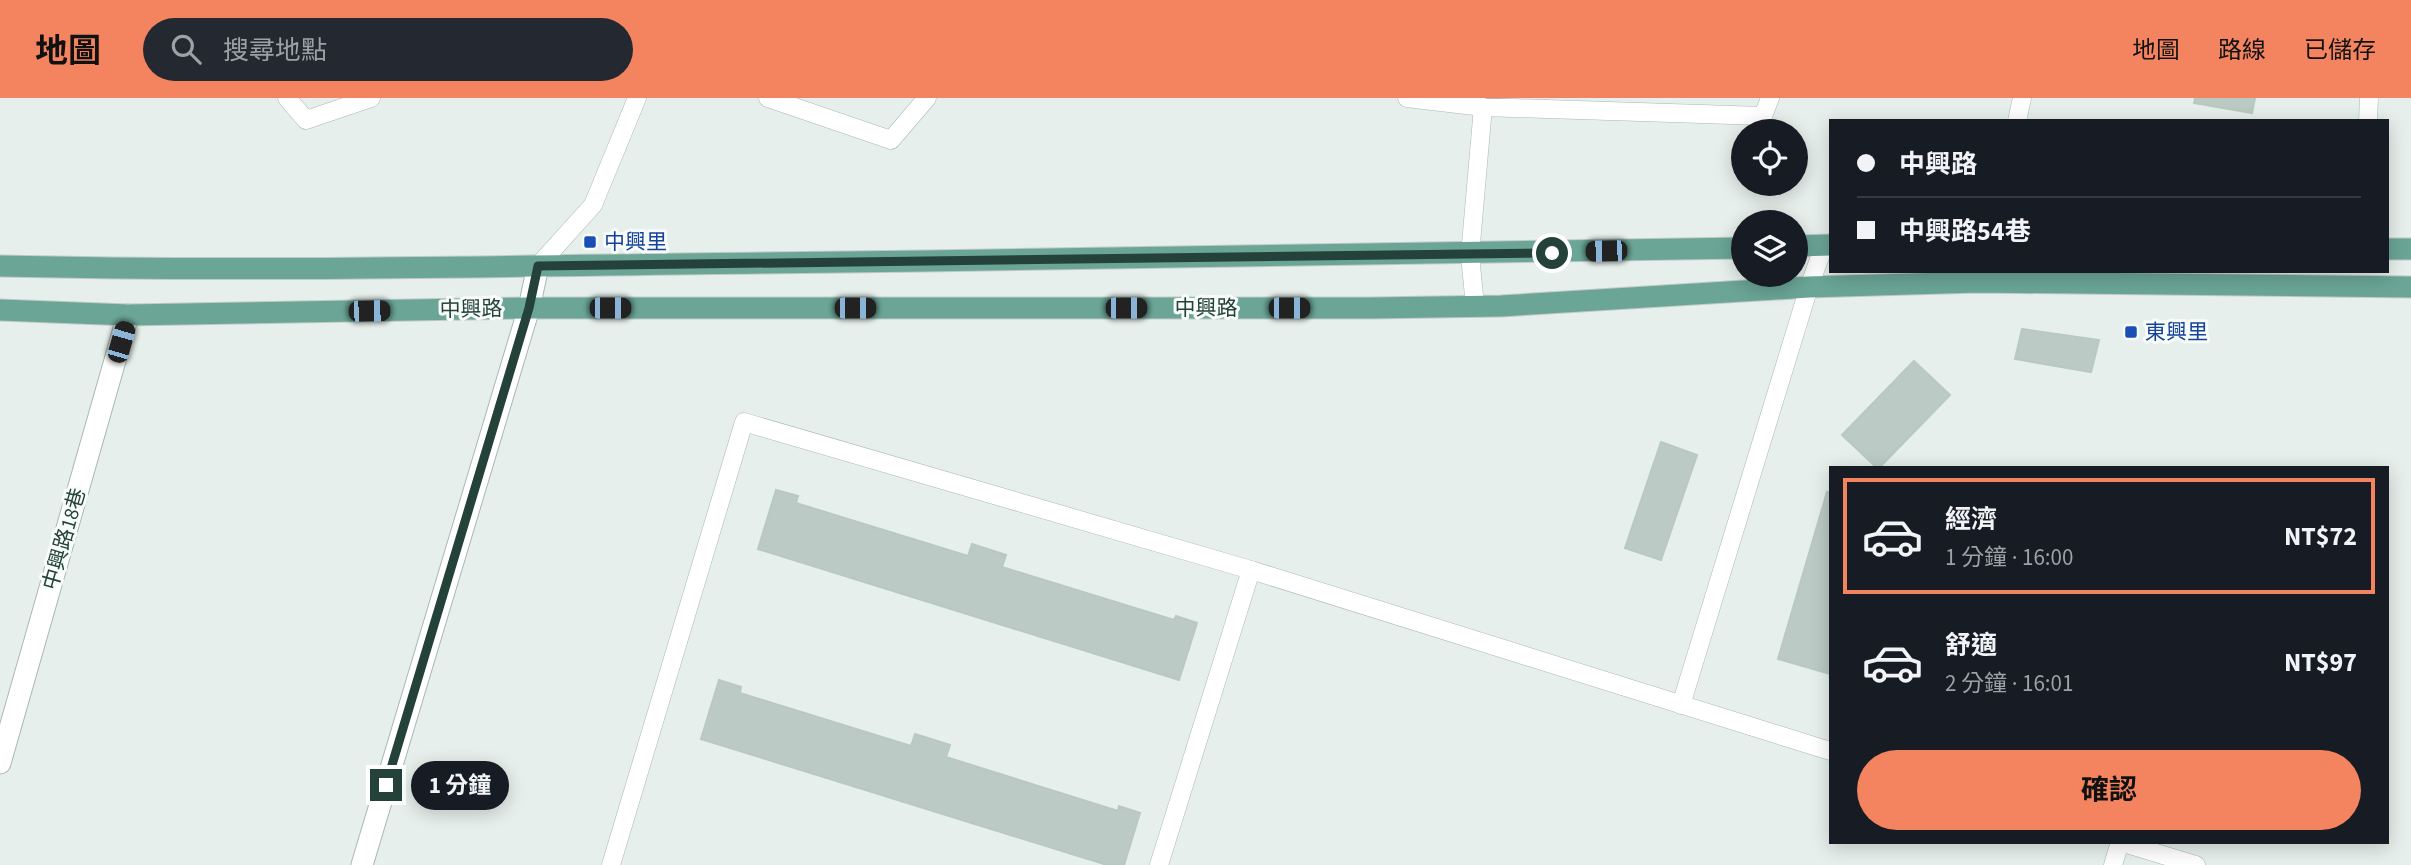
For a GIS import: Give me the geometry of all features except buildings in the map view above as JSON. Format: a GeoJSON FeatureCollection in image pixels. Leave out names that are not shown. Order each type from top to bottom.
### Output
{"type":"FeatureCollection","features":[{"type":"Feature","properties":{"kind":"main road"},"geometry":{"type":"LineString","coordinates":[[1808,246],[1827,246]]}},
{"type":"Feature","properties":{"kind":"main road","name":"中興路"},"geometry":{"type":"LineString","coordinates":[[0,266],[142,270],[538,266],[1470,255],[1731,248]]}},
{"type":"Feature","properties":{"kind":"main road"},"geometry":{"type":"LineString","coordinates":[[2389,249],[2411,249]]}},
{"type":"Feature","properties":{"kind":"main road","name":"中興路"},"geometry":{"type":"LineString","coordinates":[[0,310],[128,315],[529,308],[1370,308],[1475,306],[1979,277],[2411,287]]}},
{"type":"Feature","properties":{"kind":"street"},"geometry":{"type":"LineString","coordinates":[[362,865],[529,308],[538,266]]}},
{"type":"Feature","properties":{"kind":"street","name":"中興路18巷"},"geometry":{"type":"LineString","coordinates":[[0,763],[128,315]]}},
{"type":"Feature","properties":{"kind":"lane"},"geometry":{"type":"LineString","coordinates":[[287,98],[306,120],[370,98]]}},
{"type":"Feature","properties":{"kind":"lane"},"geometry":{"type":"LineString","coordinates":[[538,266],[593,205],[637,98]]}},
{"type":"Feature","properties":{"kind":"lane"},"geometry":{"type":"LineString","coordinates":[[768,98],[891,140],[927,98]]}},
{"type":"Feature","properties":{"kind":"lane"},"geometry":{"type":"LineString","coordinates":[[1407,98],[1483,107],[1763,116],[1770,98]]}},
{"type":"Feature","properties":{"kind":"lane"},"geometry":{"type":"LineString","coordinates":[[2017,119],[2022,98]]}},
{"type":"Feature","properties":{"kind":"lane"},"geometry":{"type":"LineString","coordinates":[[2368,119],[2369,98]]}},
{"type":"Feature","properties":{"kind":"lane"},"geometry":{"type":"LineString","coordinates":[[1475,306],[1470,255],[1483,107]]}},
{"type":"Feature","properties":{"kind":"lane"},"geometry":{"type":"LineString","coordinates":[[1681,705],[1809,287],[1827,246]]}},
{"type":"Feature","properties":{"kind":"lane"},"geometry":{"type":"LineString","coordinates":[[611,865],[744,422],[1251,570],[1829,751]]}},
{"type":"Feature","properties":{"kind":"lane"},"geometry":{"type":"LineString","coordinates":[[1159,865],[1251,570]]}},
{"type":"Feature","properties":{"kind":"lane"},"geometry":{"type":"LineString","coordinates":[[2113,865],[2119,844]]}},
{"type":"Feature","properties":{"kind":"lane"},"geometry":{"type":"LineString","coordinates":[[2127,844],[2196,865]]}},
{"type":"Feature","properties":{"kind":"place","name":"中興里"},"geometry":{"type":"Point","coordinates":[590,242]}},
{"type":"Feature","properties":{"kind":"place","name":"東興里"},"geometry":{"type":"Point","coordinates":[2131,332]}},
{"type":"Feature","properties":{"kind":"route"},"geometry":{"type":"LineString","coordinates":[[386,785],[529,308],[538,266],[1552,253]]}}]}
